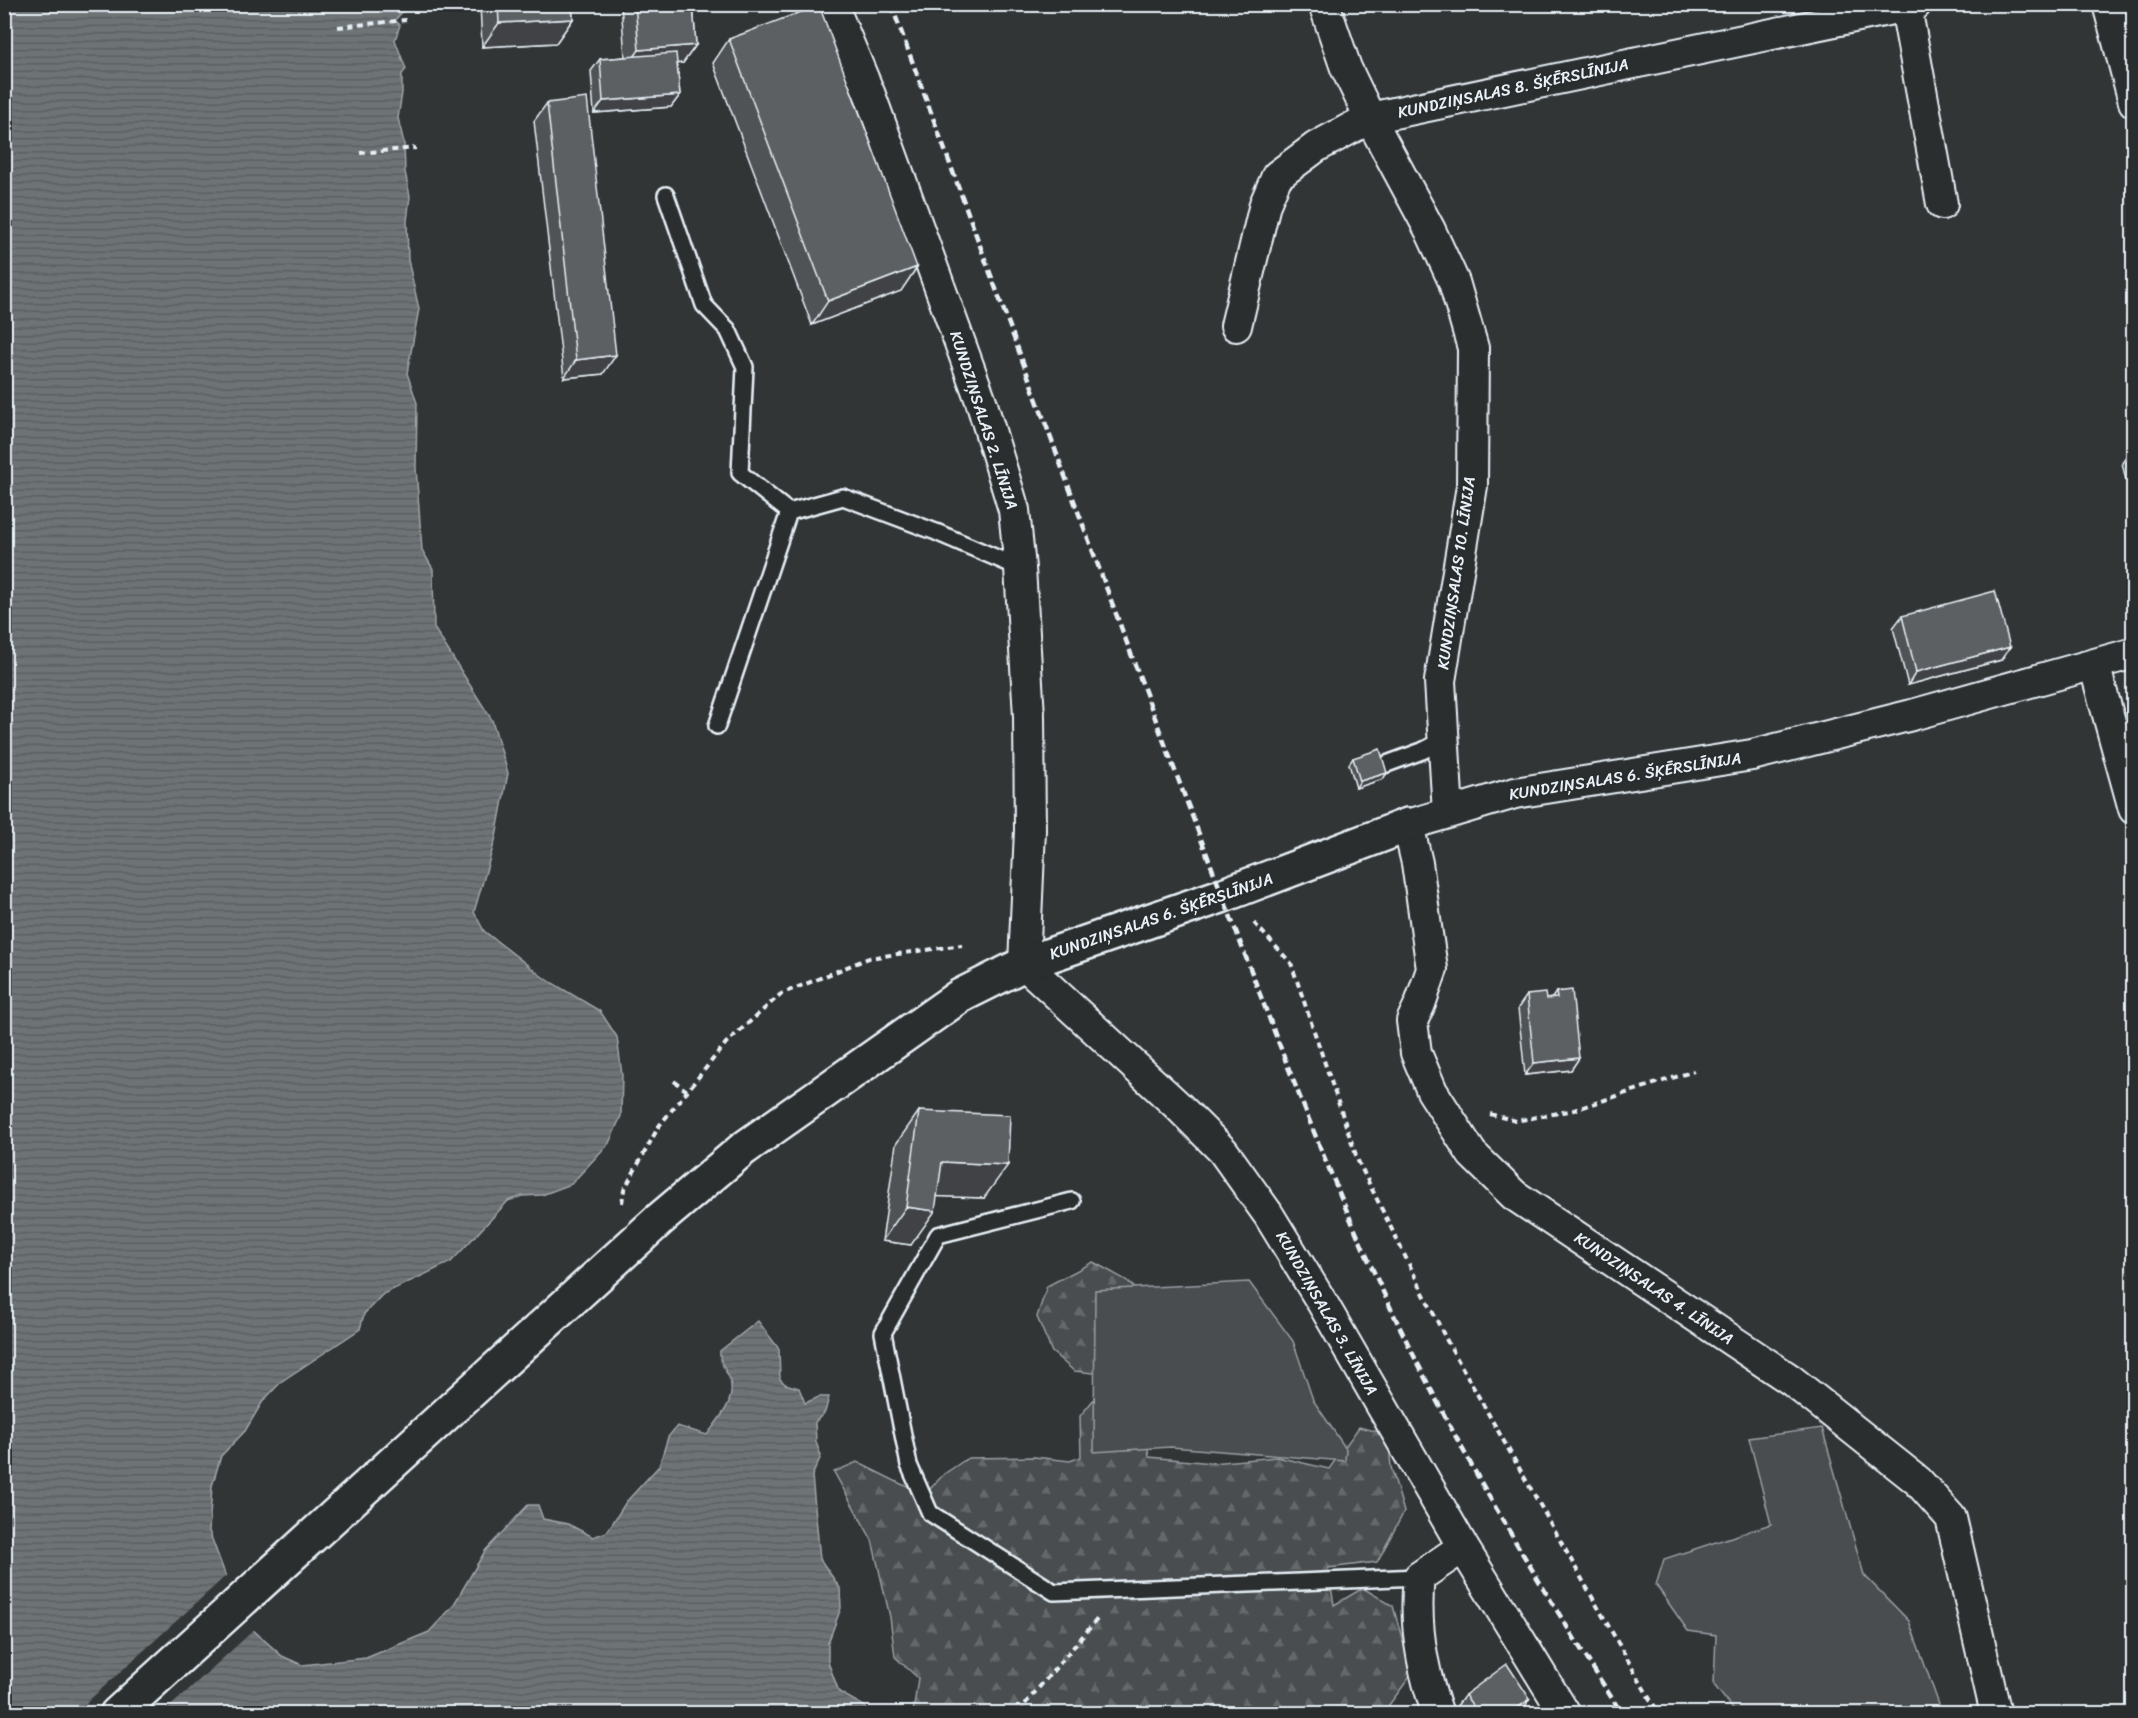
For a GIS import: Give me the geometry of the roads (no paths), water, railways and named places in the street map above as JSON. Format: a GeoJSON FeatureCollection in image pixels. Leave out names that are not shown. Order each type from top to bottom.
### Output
{"type":"FeatureCollection","features":[{"type":"Feature","properties":{"kind":"street","name":"KUNDZIŅSALAS 2. LĪNIJA"},"geometry":{"type":"LineString","coordinates":[[832,4],[870,95],[981,401],[1014,510],[1020,568],[1029,728],[1030,830],[1024,964]]}},
{"type":"Feature","properties":{"kind":"street","name":"KUNDZIŅSALAS 10. LĪNIJA"},"geometry":{"type":"LineString","coordinates":[[1324,4],[1346,68],[1430,230],[1454,282],[1473,348],[1472,486],[1440,681],[1448,813]]}},
{"type":"Feature","properties":{"kind":"street"},"geometry":{"type":"LineString","coordinates":[[2108,4],[2133,102]]}},
{"type":"Feature","properties":{"kind":"street","name":"KUNDZIŅSALAS 8. ŠĶĒRSLĪNIJA"},"geometry":{"type":"LineString","coordinates":[[1236,326],[1265,204],[1277,176],[1316,147],[1370,118],[1911,6]]}},
{"type":"Feature","properties":{"kind":"street"},"geometry":{"type":"LineString","coordinates":[[1911,6],[1942,204]]}},
{"type":"Feature","properties":{"kind":"street","name":"KUNDZIŅSALAS 6. ŠĶĒRSLĪNIJA"},"geometry":{"type":"LineString","coordinates":[[117,1713],[660,1219],[743,1149],[960,996],[1024,964],[1221,896],[1408,825],[1515,793],[1752,755],[1912,715],[2133,653]]}},
{"type":"Feature","properties":{"kind":"street"},"geometry":{"type":"LineString","coordinates":[[2094,664],[2133,809]]}},
{"type":"Feature","properties":{"kind":"street","name":"KUNDZIŅSALAS 4. LĪNIJA"},"geometry":{"type":"LineString","coordinates":[[1408,825],[1417,864],[1432,969],[1412,1021],[1416,1053],[1432,1091],[1472,1154],[1514,1195],[1791,1380],[1918,1481],[1951,1518],[1996,1713]]}},
{"type":"Feature","properties":{"kind":"street","name":"KUNDZIŅSALAS 3. LĪNIJA"},"geometry":{"type":"LineString","coordinates":[[1024,964],[1177,1105],[1223,1151],[1268,1214],[1305,1274],[1463,1547],[1565,1713]]}},
{"type":"Feature","properties":{"kind":"street"},"geometry":{"type":"LineString","coordinates":[[1438,1713],[1420,1647],[1416,1605],[1419,1577],[1463,1547]]}},
{"type":"Feature","properties":{"kind":"lane"},"geometry":{"type":"LineString","coordinates":[[666,195],[704,305],[728,330],[745,367],[740,473],[789,512]]}},
{"type":"Feature","properties":{"kind":"lane"},"geometry":{"type":"LineString","coordinates":[[789,512],[843,497],[936,532],[1020,568]]}},
{"type":"Feature","properties":{"kind":"lane"},"geometry":{"type":"LineString","coordinates":[[717,726],[789,512]]}},
{"type":"Feature","properties":{"kind":"lane"},"geometry":{"type":"LineString","coordinates":[[1384,765],[1444,740]]}},
{"type":"Feature","properties":{"kind":"lane"},"geometry":{"type":"LineString","coordinates":[[1072,1201],[938,1235],[883,1333],[909,1466],[930,1513],[1054,1592],[1419,1577]]}},
{"type":"Feature","properties":{"kind":"railway"},"geometry":{"type":"LineString","coordinates":[[891,4],[1164,742],[1331,1174],[1388,1303],[1442,1411],[1516,1543],[1622,1714]]}}]}
